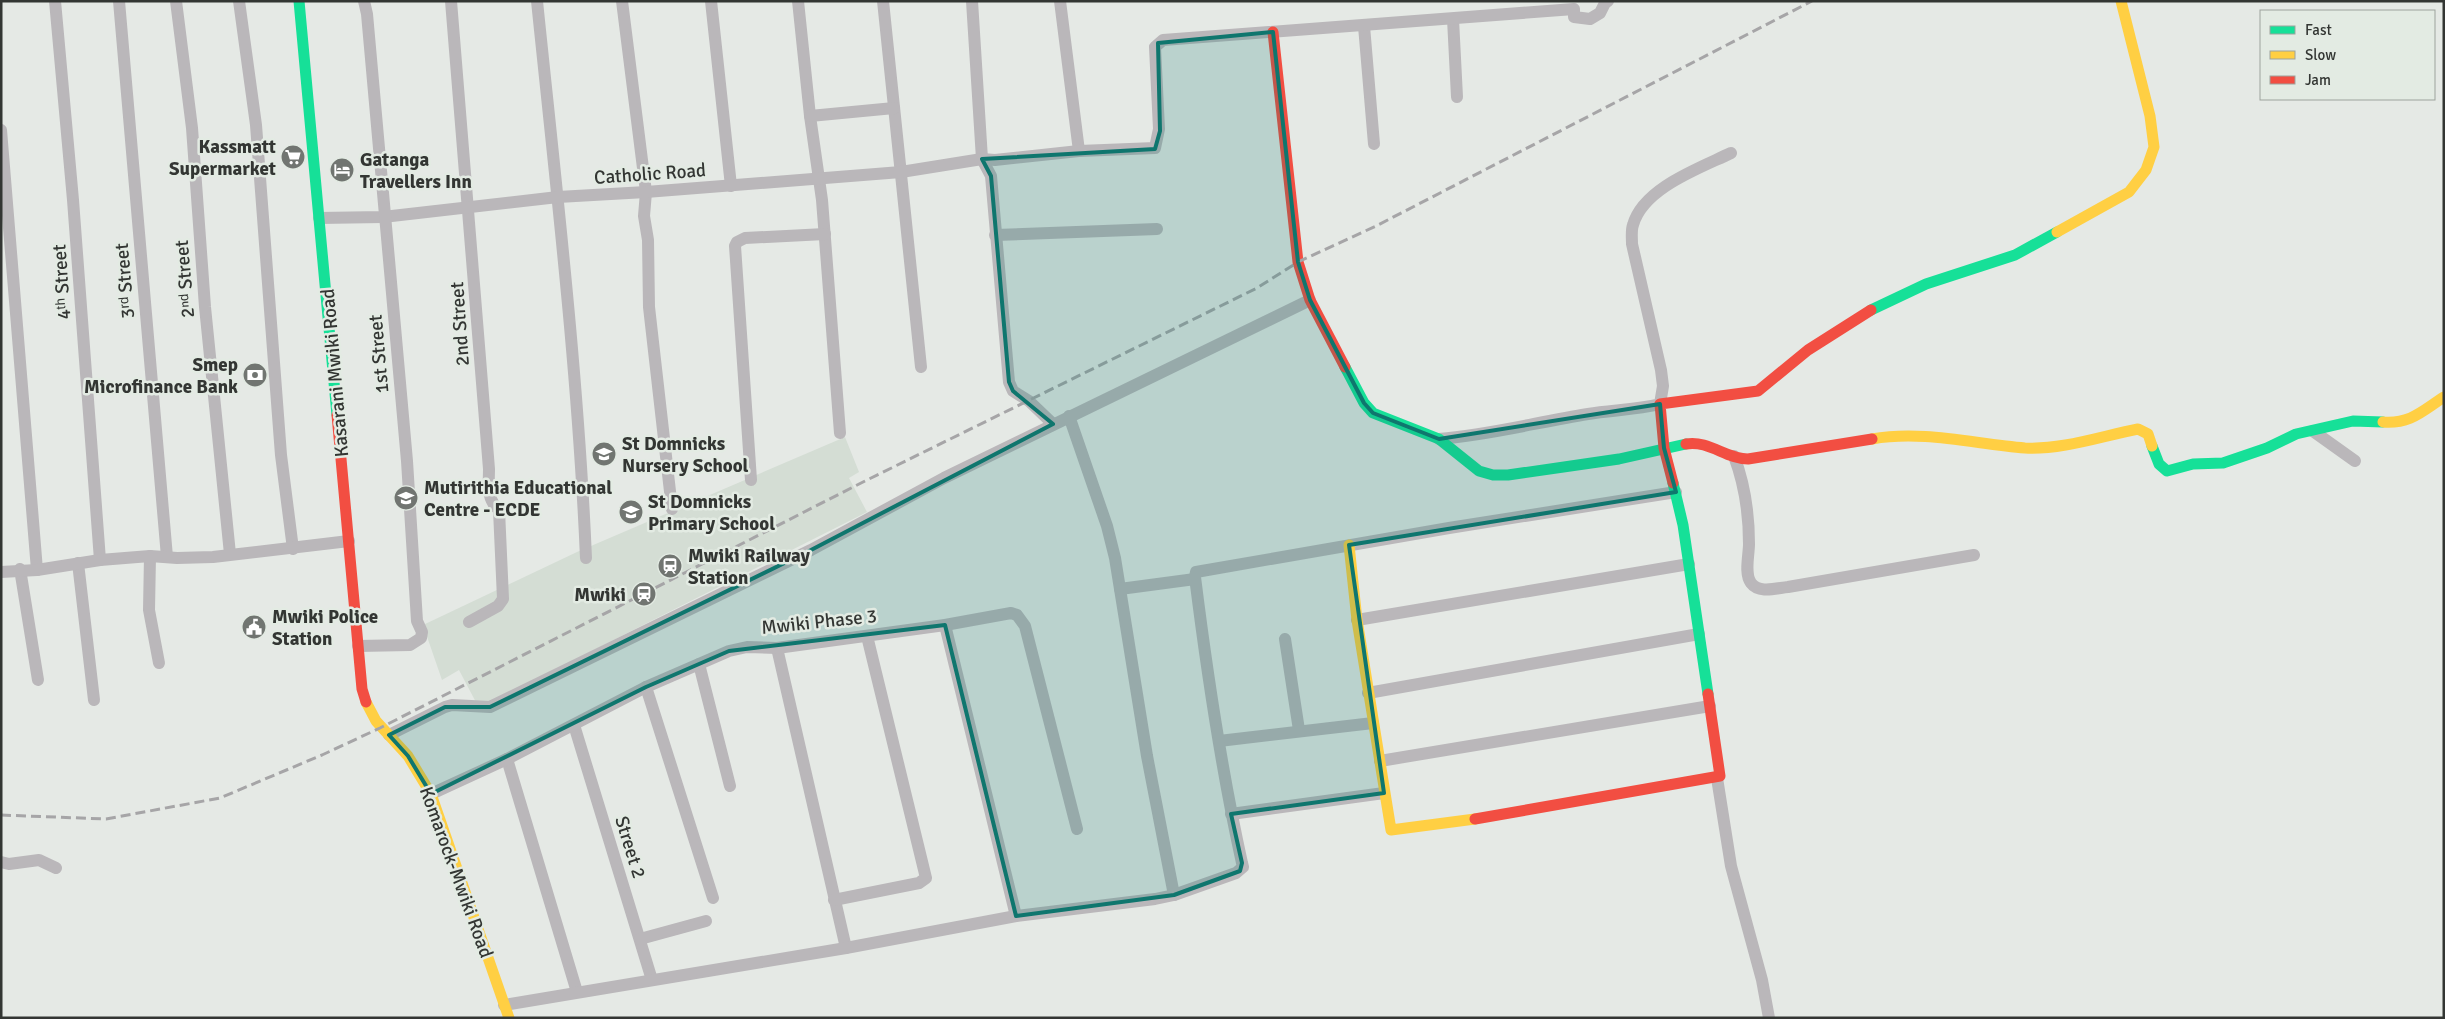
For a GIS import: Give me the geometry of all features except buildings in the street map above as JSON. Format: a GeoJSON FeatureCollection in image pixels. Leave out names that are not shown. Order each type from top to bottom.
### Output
{"type":"FeatureCollection","features":[{"type":"Feature","properties":{"kind":"street","name":"4ᵗʰ Street"},"geometry":{"type":"LineString","coordinates":[[55,1],[73,200],[100,560]]}},
{"type":"Feature","properties":{"kind":"street","name":"3ʳᵈ Street"},"geometry":{"type":"LineString","coordinates":[[119,1],[167,557]]}},
{"type":"Feature","properties":{"kind":"street","name":"2ⁿᵈ Street"},"geometry":{"type":"LineString","coordinates":[[176,1],[192,128],[205,307],[230,554]]}},
{"type":"Feature","properties":{"kind":"street"},"geometry":{"type":"LineString","coordinates":[[239,1],[256,124],[281,455],[293,550]]}},
{"type":"Feature","properties":{"kind":"street","name":"Kasarani Mwiki Road"},"geometry":{"type":"LineString","coordinates":[[299,1],[358,646],[365,700],[380,728],[390,736]]}},
{"type":"Feature","properties":{"kind":"street","name":"1st Street"},"geometry":{"type":"LineString","coordinates":[[358,646],[410,645],[421,638],[422,632],[417,621],[407,461],[367,14],[364,1]]}},
{"type":"Feature","properties":{"kind":"street","name":"2nd Street"},"geometry":{"type":"LineString","coordinates":[[451,1],[489,469],[488,489],[492,504],[498,510],[503,599],[498,606],[469,622]]}},
{"type":"Feature","properties":{"kind":"street"},"geometry":{"type":"LineString","coordinates":[[537,1],[558,197],[582,487],[586,558]]}},
{"type":"Feature","properties":{"kind":"street"},"geometry":{"type":"LineString","coordinates":[[622,1],[646,192],[644,216],[648,240],[649,307],[672,509]]}},
{"type":"Feature","properties":{"kind":"street"},"geometry":{"type":"LineString","coordinates":[[711,1],[731,186]]}},
{"type":"Feature","properties":{"kind":"street"},"geometry":{"type":"LineString","coordinates":[[798,1],[825,234],[840,433]]}},
{"type":"Feature","properties":{"kind":"street"},"geometry":{"type":"LineString","coordinates":[[883,1],[921,367]]}},
{"type":"Feature","properties":{"kind":"street"},"geometry":{"type":"LineString","coordinates":[[972,1],[982,159],[991,176],[1009,382],[1013,391],[1029,401],[1053,424]]}},
{"type":"Feature","properties":{"kind":"street"},"geometry":{"type":"LineString","coordinates":[[1060,1],[1080,151]]}},
{"type":"Feature","properties":{"kind":"street"},"geometry":{"type":"LineString","coordinates":[[1608,1],[1604,3],[1600,13],[1590,20],[1574,17],[1574,9],[1528,8],[1453,19],[1273,32],[1298,262],[1310,300],[1364,403],[1373,413],[1439,439],[1479,471],[1493,475],[1508,475],[1619,459],[1693,443],[1710,446],[1734,456],[1748,459],[1888,436],[1918,436],[2027,448],[2060,445],[2138,430],[2144,430],[2148,434],[2155,460],[2162,469],[2167,471],[2194,464],[2223,463],[2267,448],[2296,434],[2353,421],[2399,423],[2414,417],[2444,397]]}},
{"type":"Feature","properties":{"kind":"street"},"geometry":{"type":"LineString","coordinates":[[1439,439],[1464,437],[1590,414],[1637,410],[1660,404],[1758,391],[1808,350],[1878,306],[1926,284],[2015,255],[2129,192],[2146,170],[2154,147],[2150,116],[2120,1]]}},
{"type":"Feature","properties":{"kind":"street"},"geometry":{"type":"LineString","coordinates":[[1453,19],[1457,97]]}},
{"type":"Feature","properties":{"kind":"street"},"geometry":{"type":"LineString","coordinates":[[1364,26],[1374,144]]}},
{"type":"Feature","properties":{"kind":"street","name":"Catholic Road"},"geometry":{"type":"LineString","coordinates":[[319,218],[384,216],[558,197],[731,186],[901,172],[982,159],[1080,151],[1155,148],[1159,129],[1155,47],[1158,43],[1163,40],[1273,32]]}},
{"type":"Feature","properties":{"kind":"street"},"geometry":{"type":"LineString","coordinates":[[810,116],[894,108]]}},
{"type":"Feature","properties":{"kind":"street"},"geometry":{"type":"LineString","coordinates":[[1,130],[36,570]]}},
{"type":"Feature","properties":{"kind":"street"},"geometry":{"type":"LineString","coordinates":[[1731,153],[1665,185],[1652,195],[1633,224],[1632,244],[1661,370],[1663,386],[1660,404],[1664,448],[1676,492],[1689,564],[1720,774],[1717,778],[1731,866],[1762,980],[1769,1018]]}},
{"type":"Feature","properties":{"kind":"street"},"geometry":{"type":"LineString","coordinates":[[995,235],[1157,229]]}},
{"type":"Feature","properties":{"kind":"street"},"geometry":{"type":"LineString","coordinates":[[751,480],[735,246],[737,242],[745,238],[825,234]]}},
{"type":"Feature","properties":{"kind":"street"},"geometry":{"type":"LineString","coordinates":[[390,736],[452,705],[490,707],[811,550],[944,478],[1069,416],[1182,364],[1310,300]]}},
{"type":"Feature","properties":{"kind":"street"},"geometry":{"type":"LineString","coordinates":[[1069,416],[1107,526],[1120,590],[1146,756],[1174,895]]}},
{"type":"Feature","properties":{"kind":"street"},"geometry":{"type":"LineString","coordinates":[[2313,431],[2355,461]]}},
{"type":"Feature","properties":{"kind":"street"},"geometry":{"type":"LineString","coordinates":[[1734,456],[1744,482],[1748,515],[1748,572],[1750,582],[1763,590],[1974,556]]}},
{"type":"Feature","properties":{"kind":"street"},"geometry":{"type":"LineString","coordinates":[[504,1005],[846,948],[1016,916],[1119,905],[1174,895],[1240,871],[1242,863],[1231,814],[1204,662],[1195,574],[1199,571],[1548,511],[1676,492]]}},
{"type":"Feature","properties":{"kind":"street"},"geometry":{"type":"LineString","coordinates":[[1,572],[20,569],[36,570],[100,560],[150,556],[199,558],[293,550],[349,542]]}},
{"type":"Feature","properties":{"kind":"street"},"geometry":{"type":"LineString","coordinates":[[1349,545],[1357,620],[1368,693],[1392,830],[1460,822],[1717,778]]}},
{"type":"Feature","properties":{"kind":"street"},"geometry":{"type":"LineString","coordinates":[[150,556],[149,610],[159,663]]}},
{"type":"Feature","properties":{"kind":"street"},"geometry":{"type":"LineString","coordinates":[[78,563],[94,700]]}},
{"type":"Feature","properties":{"kind":"street"},"geometry":{"type":"LineString","coordinates":[[1357,620],[1689,564]]}},
{"type":"Feature","properties":{"kind":"street"},"geometry":{"type":"LineString","coordinates":[[20,569],[38,680]]}},
{"type":"Feature","properties":{"kind":"street"},"geometry":{"type":"LineString","coordinates":[[1120,590],[1195,580]]}},
{"type":"Feature","properties":{"kind":"street","name":"Mwiki Phase 3"},"geometry":{"type":"LineString","coordinates":[[431,794],[507,759],[646,687],[729,651],[747,647],[777,648],[945,626],[1011,613],[1017,614],[1022,619],[1077,829]]}},
{"type":"Feature","properties":{"kind":"street"},"geometry":{"type":"LineString","coordinates":[[945,626],[1016,916]]}},
{"type":"Feature","properties":{"kind":"street"},"geometry":{"type":"LineString","coordinates":[[1368,693],[1699,634]]}},
{"type":"Feature","properties":{"kind":"street"},"geometry":{"type":"LineString","coordinates":[[834,900],[919,884],[926,878],[867,636]]}},
{"type":"Feature","properties":{"kind":"street"},"geometry":{"type":"LineString","coordinates":[[1285,639],[1299,730]]}},
{"type":"Feature","properties":{"kind":"street"},"geometry":{"type":"LineString","coordinates":[[777,648],[846,948]]}},
{"type":"Feature","properties":{"kind":"street"},"geometry":{"type":"LineString","coordinates":[[699,664],[730,786]]}},
{"type":"Feature","properties":{"kind":"street"},"geometry":{"type":"LineString","coordinates":[[646,687],[713,898]]}},
{"type":"Feature","properties":{"kind":"street"},"geometry":{"type":"LineString","coordinates":[[1380,761],[1710,706]]}},
{"type":"Feature","properties":{"kind":"street"},"geometry":{"type":"LineString","coordinates":[[1219,741],[1373,722]]}},
{"type":"Feature","properties":{"kind":"street","name":"Street 2"},"geometry":{"type":"LineString","coordinates":[[574,725],[652,980]]}},
{"type":"Feature","properties":{"kind":"street","name":"Komarock-Mwiki Road"},"geometry":{"type":"LineString","coordinates":[[390,736],[408,756],[431,794],[509,1018]]}},
{"type":"Feature","properties":{"kind":"street"},"geometry":{"type":"LineString","coordinates":[[507,759],[577,992]]}},
{"type":"Feature","properties":{"kind":"street"},"geometry":{"type":"LineString","coordinates":[[1231,814],[1384,793]]}},
{"type":"Feature","properties":{"kind":"street"},"geometry":{"type":"LineString","coordinates":[[1,862],[9,864],[39,860],[56,868]]}},
{"type":"Feature","properties":{"kind":"street"},"geometry":{"type":"LineString","coordinates":[[640,939],[706,921]]}},
{"type":"Feature","properties":{"kind":"highlighted area"},"geometry":{"type":"Polygon","coordinates":[[[1273,32],[1298,262],[1310,300],[1364,403],[1373,413],[1439,439],[1660,404],[1664,448],[1676,492],[1349,545],[1384,793],[1231,814],[1242,863],[1240,871],[1174,895],[1016,916],[945,625],[729,651],[646,687],[431,794],[408,756],[389,735],[445,707],[490,707],[811,550],[1053,424],[1013,391],[1009,382],[991,176],[982,159],[1155,149],[1160,131],[1158,43],[1273,32]]]}},
{"type":"Feature","properties":{"kind":"shaded area"},"geometry":{"type":"Polygon","coordinates":[[[845,437],[859,472],[849,478],[867,512],[479,708],[459,670],[442,680],[423,625],[577,552],[845,437]]]}},
{"type":"Feature","properties":{"kind":"railway"},"geometry":{"type":"LineString","coordinates":[[1,815],[106,819],[220,798],[322,755],[380,728],[865,481],[1257,288],[1298,262],[1376,226],[1812,1]]}},
{"type":"Feature","properties":{"kind":"traffic: fast"},"geometry":{"type":"LineString","coordinates":[[299,1],[337,415]]}},
{"type":"Feature","properties":{"kind":"traffic: fast"},"geometry":{"type":"LineString","coordinates":[[1871,310],[1926,284],[2015,255],[2057,232]]}},
{"type":"Feature","properties":{"kind":"traffic: fast"},"geometry":{"type":"LineString","coordinates":[[1345,367],[1364,403],[1373,413],[1439,439],[1479,471],[1493,475],[1508,475],[1619,459],[1686,444]]}},
{"type":"Feature","properties":{"kind":"traffic: fast"},"geometry":{"type":"LineString","coordinates":[[2152,446],[2159,464],[2167,471],[2193,464],[2223,463],[2267,448],[2296,434],[2353,421],[2383,422]]}},
{"type":"Feature","properties":{"kind":"traffic: fast"},"geometry":{"type":"LineString","coordinates":[[1673,483],[1683,525],[1708,694]]}},
{"type":"Feature","properties":{"kind":"traffic: slow"},"geometry":{"type":"LineString","coordinates":[[2057,232],[2129,192],[2146,170],[2154,147],[2150,116],[2121,1]]}},
{"type":"Feature","properties":{"kind":"traffic: slow"},"geometry":{"type":"LineString","coordinates":[[2383,422],[2409,419],[2444,397]]}},
{"type":"Feature","properties":{"kind":"traffic: slow"},"geometry":{"type":"LineString","coordinates":[[1872,439],[1910,436],[1929,437],[2039,448],[2068,445],[2138,429],[2148,434],[2152,446]]}},
{"type":"Feature","properties":{"kind":"traffic: slow"},"geometry":{"type":"LineString","coordinates":[[1349,545],[1357,620],[1391,830],[1475,819]]}},
{"type":"Feature","properties":{"kind":"traffic: slow"},"geometry":{"type":"LineString","coordinates":[[366,702],[376,721],[408,756],[431,794],[509,1018]]}},
{"type":"Feature","properties":{"kind":"traffic: jam"},"geometry":{"type":"LineString","coordinates":[[1273,32],[1298,262],[1310,300],[1345,367]]}},
{"type":"Feature","properties":{"kind":"traffic: jam"},"geometry":{"type":"LineString","coordinates":[[1673,483],[1664,448],[1660,404],[1758,391],[1808,350],[1871,310]]}},
{"type":"Feature","properties":{"kind":"traffic: jam"},"geometry":{"type":"LineString","coordinates":[[337,415],[362,689],[366,702]]}},
{"type":"Feature","properties":{"kind":"traffic: jam"},"geometry":{"type":"LineString","coordinates":[[1686,444],[1694,443],[1732,456],[1748,459],[1872,439]]}},
{"type":"Feature","properties":{"kind":"traffic: jam"},"geometry":{"type":"LineString","coordinates":[[1475,819],[1720,776],[1708,694]]}},
{"type":"Feature","properties":{"kind":"place","name":"Kassmatt Supermarket"},"geometry":{"type":"Point","coordinates":[293,157]}},
{"type":"Feature","properties":{"kind":"place","name":"Gatanga Travellers Inn"},"geometry":{"type":"Point","coordinates":[342,170]}},
{"type":"Feature","properties":{"kind":"place","name":"Smep Microfinance Bank"},"geometry":{"type":"Point","coordinates":[255,375]}},
{"type":"Feature","properties":{"kind":"place","name":"St Domnicks Nursery School"},"geometry":{"type":"Point","coordinates":[604,454]}},
{"type":"Feature","properties":{"kind":"place","name":"Mutirithia Educational Centre - ECDE"},"geometry":{"type":"Point","coordinates":[406,498]}},
{"type":"Feature","properties":{"kind":"place","name":"St Domnicks Primary School"},"geometry":{"type":"Point","coordinates":[631,512]}},
{"type":"Feature","properties":{"kind":"place","name":"Mwiki Railway Station"},"geometry":{"type":"Point","coordinates":[670,566]}},
{"type":"Feature","properties":{"kind":"place","name":"Mwiki"},"geometry":{"type":"Point","coordinates":[644,594]}},
{"type":"Feature","properties":{"kind":"place","name":"Mwiki Police Station"},"geometry":{"type":"Point","coordinates":[254,627]}}]}
